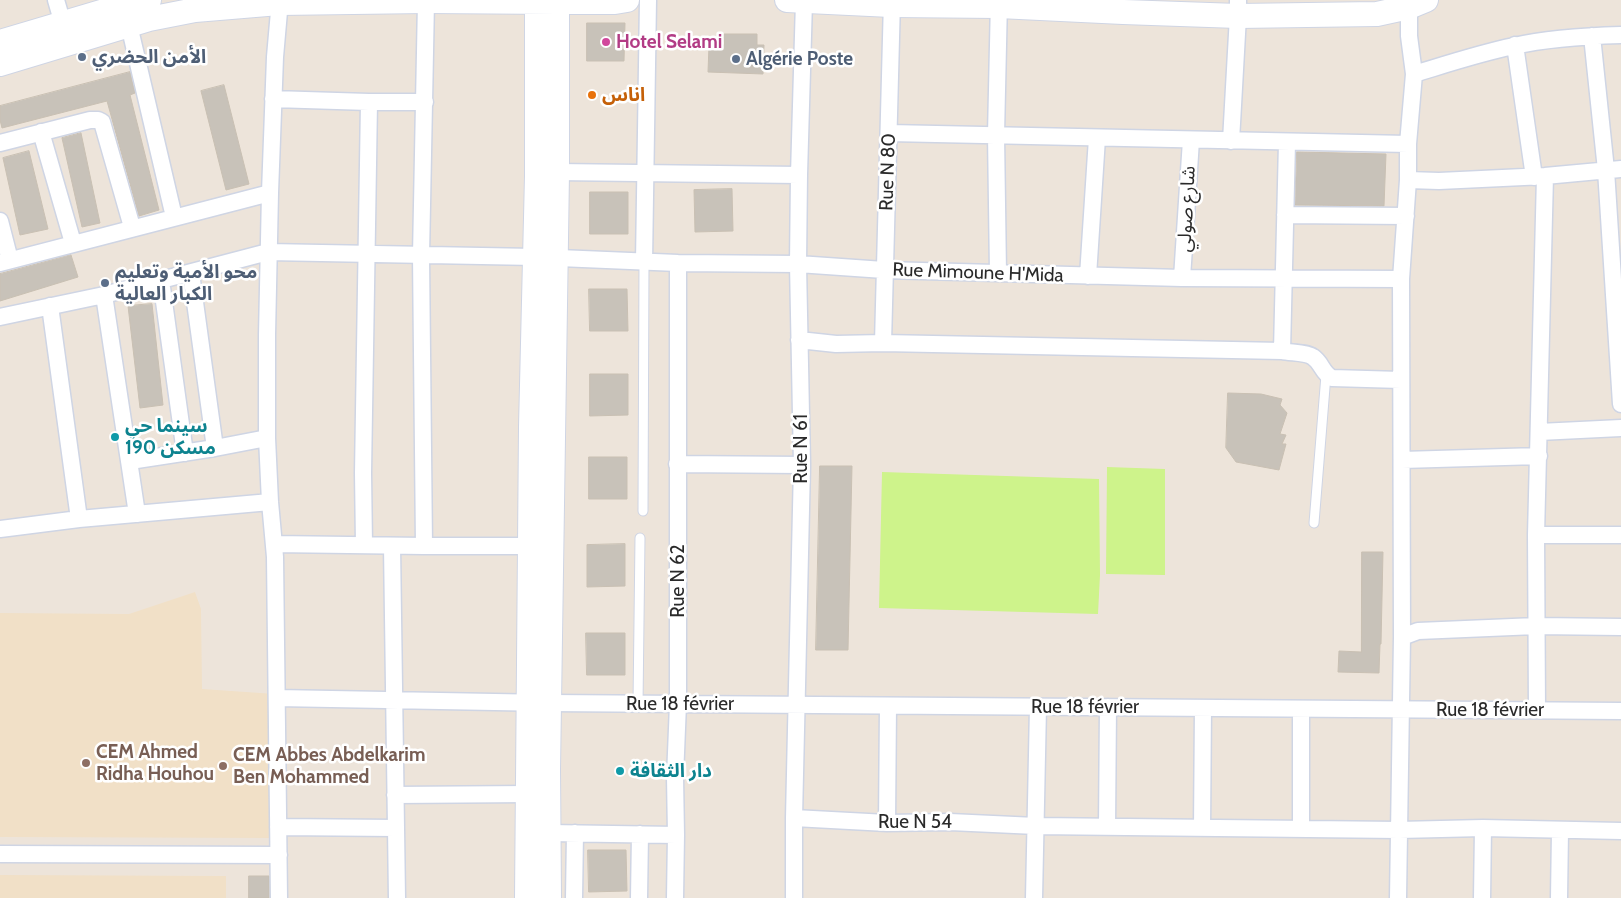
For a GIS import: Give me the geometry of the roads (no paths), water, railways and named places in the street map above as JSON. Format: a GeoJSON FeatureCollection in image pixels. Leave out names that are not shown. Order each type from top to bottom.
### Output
{"type":"FeatureCollection","features":[{"type":"Feature","properties":{"kind":"main road"},"geometry":{"type":"LineString","coordinates":[[0,64],[66,34],[118,7],[149,0]]}},
{"type":"Feature","properties":{"kind":"main road"},"geometry":{"type":"LineString","coordinates":[[0,42],[128,25],[196,5],[280,1],[615,2],[627,0]]}},
{"type":"Feature","properties":{"kind":"main road"},"geometry":{"type":"LineString","coordinates":[[795,0],[1238,8],[1377,14],[1414,2]]}},
{"type":"Feature","properties":{"kind":"main road"},"geometry":{"type":"LineString","coordinates":[[547,1],[557,172],[545,258],[531,427],[531,546],[539,703],[549,833],[549,898]]}},
{"type":"Feature","properties":{"kind":"main road"},"geometry":{"type":"LineString","coordinates":[[527,898],[529,794],[539,703],[545,258],[537,176],[547,1]]}},
{"type":"Feature","properties":{"kind":"street"},"geometry":{"type":"LineString","coordinates":[[56,0],[66,34]]}},
{"type":"Feature","properties":{"kind":"street"},"geometry":{"type":"LineString","coordinates":[[424,546],[421,256],[426,0]]}},
{"type":"Feature","properties":{"kind":"street"},"geometry":{"type":"LineString","coordinates":[[644,262],[647,173],[648,0]]}},
{"type":"Feature","properties":{"kind":"street","name":"Rue N 61"},"geometry":{"type":"LineString","coordinates":[[794,898],[796,705],[802,465],[795,0]]}},
{"type":"Feature","properties":{"kind":"street"},"geometry":{"type":"LineString","coordinates":[[279,898],[274,544],[267,438],[268,252],[275,57],[280,1]]}},
{"type":"Feature","properties":{"kind":"street","name":"Rue N 80"},"geometry":{"type":"LineString","coordinates":[[883,343],[891,2]]}},
{"type":"Feature","properties":{"kind":"street"},"geometry":{"type":"LineString","coordinates":[[1398,898],[1402,637],[1402,279],[1408,180],[1408,144],[1414,74],[1409,36],[1414,2]]}},
{"type":"Feature","properties":{"kind":"street"},"geometry":{"type":"LineString","coordinates":[[998,274],[996,135],[999,3]]}},
{"type":"Feature","properties":{"kind":"street"},"geometry":{"type":"LineString","coordinates":[[1231,141],[1238,8]]}},
{"type":"Feature","properties":{"kind":"street"},"geometry":{"type":"LineString","coordinates":[[128,25],[174,217]]}},
{"type":"Feature","properties":{"kind":"street"},"geometry":{"type":"LineString","coordinates":[[1414,74],[1515,45],[1592,36],[1621,35]]}},
{"type":"Feature","properties":{"kind":"street"},"geometry":{"type":"LineString","coordinates":[[1592,36],[1613,169],[1621,404]]}},
{"type":"Feature","properties":{"kind":"street"},"geometry":{"type":"LineString","coordinates":[[1515,45],[1539,177],[1539,432],[1536,535],[1537,710]]}},
{"type":"Feature","properties":{"kind":"street"},"geometry":{"type":"LineString","coordinates":[[273,99],[425,102]]}},
{"type":"Feature","properties":{"kind":"street"},"geometry":{"type":"LineString","coordinates":[[364,546],[363,473],[369,102]]}},
{"type":"Feature","properties":{"kind":"street"},"geometry":{"type":"LineString","coordinates":[[0,143],[90,120],[102,122],[132,227]]}},
{"type":"Feature","properties":{"kind":"street"},"geometry":{"type":"LineString","coordinates":[[41,132],[73,243]]}},
{"type":"Feature","properties":{"kind":"street"},"geometry":{"type":"LineString","coordinates":[[889,133],[1408,144]]}},
{"type":"Feature","properties":{"kind":"street"},"geometry":{"type":"LineString","coordinates":[[1088,276],[1097,138]]}},
{"type":"Feature","properties":{"kind":"street","name":"شارع صولي"},"geometry":{"type":"LineString","coordinates":[[1182,278],[1191,140]]}},
{"type":"Feature","properties":{"kind":"street"},"geometry":{"type":"LineString","coordinates":[[1282,352],[1287,142]]}},
{"type":"Feature","properties":{"kind":"street"},"geometry":{"type":"LineString","coordinates":[[1408,180],[1439,181],[1539,177],[1613,169]]}},
{"type":"Feature","properties":{"kind":"street"},"geometry":{"type":"LineString","coordinates":[[557,172],[799,174]]}},
{"type":"Feature","properties":{"kind":"street"},"geometry":{"type":"LineString","coordinates":[[0,221],[5,261],[270,193]]}},
{"type":"Feature","properties":{"kind":"street"},"geometry":{"type":"LineString","coordinates":[[1285,215],[1406,216]]}},
{"type":"Feature","properties":{"kind":"street","name":"Rue Mimoune H'Mida"},"geometry":{"type":"LineString","coordinates":[[0,317],[104,295],[268,252],[678,263],[798,264],[884,270],[998,274],[1182,278],[1402,279]]}},
{"type":"Feature","properties":{"kind":"street","name":"Rue N 62"},"geometry":{"type":"LineString","coordinates":[[675,898],[675,777],[678,704],[678,263]]}},
{"type":"Feature","properties":{"kind":"street"},"geometry":{"type":"LineString","coordinates":[[191,273],[215,448]]}},
{"type":"Feature","properties":{"kind":"street"},"geometry":{"type":"LineString","coordinates":[[161,280],[185,453]]}},
{"type":"Feature","properties":{"kind":"street"},"geometry":{"type":"LineString","coordinates":[[104,295],[137,514]]}},
{"type":"Feature","properties":{"kind":"street"},"geometry":{"type":"LineString","coordinates":[[50,306],[79,519]]}},
{"type":"Feature","properties":{"kind":"street"},"geometry":{"type":"LineString","coordinates":[[799,340],[836,344],[883,343],[1282,352],[1315,358],[1326,375],[1332,378],[1401,380]]}},
{"type":"Feature","properties":{"kind":"street"},"geometry":{"type":"LineString","coordinates":[[1539,432],[1621,428]]}},
{"type":"Feature","properties":{"kind":"street"},"geometry":{"type":"LineString","coordinates":[[130,461],[267,438]]}},
{"type":"Feature","properties":{"kind":"street"},"geometry":{"type":"LineString","coordinates":[[1402,460],[1538,456]]}},
{"type":"Feature","properties":{"kind":"street"},"geometry":{"type":"LineString","coordinates":[[677,464],[802,465]]}},
{"type":"Feature","properties":{"kind":"street"},"geometry":{"type":"LineString","coordinates":[[0,529],[79,519],[270,502]]}},
{"type":"Feature","properties":{"kind":"street"},"geometry":{"type":"LineString","coordinates":[[1536,535],[1621,535]]}},
{"type":"Feature","properties":{"kind":"street"},"geometry":{"type":"LineString","coordinates":[[274,544],[531,546]]}},
{"type":"Feature","properties":{"kind":"street"},"geometry":{"type":"LineString","coordinates":[[392,546],[397,898]]}},
{"type":"Feature","properties":{"kind":"street"},"geometry":{"type":"LineString","coordinates":[[1402,637],[1418,631],[1536,626],[1621,627]]}},
{"type":"Feature","properties":{"kind":"street","name":"Rue 18 février"},"geometry":{"type":"LineString","coordinates":[[277,698],[638,704],[1621,711]]}},
{"type":"Feature","properties":{"kind":"street"},"geometry":{"type":"LineString","coordinates":[[887,823],[888,706]]}},
{"type":"Feature","properties":{"kind":"street"},"geometry":{"type":"LineString","coordinates":[[1034,898],[1038,707]]}},
{"type":"Feature","properties":{"kind":"street"},"geometry":{"type":"LineString","coordinates":[[1107,827],[1108,707]]}},
{"type":"Feature","properties":{"kind":"street"},"geometry":{"type":"LineString","coordinates":[[1202,708],[1202,828]]}},
{"type":"Feature","properties":{"kind":"street"},"geometry":{"type":"LineString","coordinates":[[1301,708],[1301,829]]}},
{"type":"Feature","properties":{"kind":"street"},"geometry":{"type":"LineString","coordinates":[[395,795],[529,794]]}},
{"type":"Feature","properties":{"kind":"street","name":"Rue N 54"},"geometry":{"type":"LineString","coordinates":[[794,818],[887,823],[950,822],[1036,826],[1399,830],[1483,828],[1621,831]]}},
{"type":"Feature","properties":{"kind":"street"},"geometry":{"type":"LineString","coordinates":[[278,827],[396,828]]}},
{"type":"Feature","properties":{"kind":"street"},"geometry":{"type":"LineString","coordinates":[[1482,898],[1483,828]]}},
{"type":"Feature","properties":{"kind":"street"},"geometry":{"type":"LineString","coordinates":[[1559,898],[1560,831]]}},
{"type":"Feature","properties":{"kind":"street"},"geometry":{"type":"LineString","coordinates":[[549,833],[676,835]]}},
{"type":"Feature","properties":{"kind":"street"},"geometry":{"type":"LineString","coordinates":[[574,833],[574,898]]}},
{"type":"Feature","properties":{"kind":"street"},"geometry":{"type":"LineString","coordinates":[[639,898],[640,834]]}},
{"type":"Feature","properties":{"kind":"street"},"geometry":{"type":"LineString","coordinates":[[0,854],[278,855]]}},
{"type":"Feature","properties":{"kind":"lane"},"geometry":{"type":"LineString","coordinates":[[643,511],[644,262]]}},
{"type":"Feature","properties":{"kind":"lane"},"geometry":{"type":"LineString","coordinates":[[1314,523],[1326,375]]}},
{"type":"Feature","properties":{"kind":"lane"},"geometry":{"type":"LineString","coordinates":[[638,704],[640,538]]}},
{"type":"Feature","properties":{"kind":"place","name":"Hotel Selami"},"geometry":{"type":"Point","coordinates":[606,42]}},
{"type":"Feature","properties":{"kind":"place","name":"الأمن الحضري"},"geometry":{"type":"Point","coordinates":[82,57]}},
{"type":"Feature","properties":{"kind":"place","name":"Algérie Poste"},"geometry":{"type":"Point","coordinates":[736,59]}},
{"type":"Feature","properties":{"kind":"place","name":"اناس"},"geometry":{"type":"Point","coordinates":[592,95]}},
{"type":"Feature","properties":{"kind":"place","name":"محو الأمية وتعليم الكبار العالية"},"geometry":{"type":"Point","coordinates":[105,283]}},
{"type":"Feature","properties":{"kind":"place","name":"سينما حي 190 مسكن"},"geometry":{"type":"Point","coordinates":[115,437]}},
{"type":"Feature","properties":{"kind":"place","name":"CEM Ahmed Ridha Houhou"},"geometry":{"type":"Point","coordinates":[86,763]}},
{"type":"Feature","properties":{"kind":"place","name":"CEM Abbes Abdelkarim Ben Mohammed"},"geometry":{"type":"Point","coordinates":[223,766]}},
{"type":"Feature","properties":{"kind":"place","name":"دار الثقافة"},"geometry":{"type":"Point","coordinates":[620,771]}}]}
